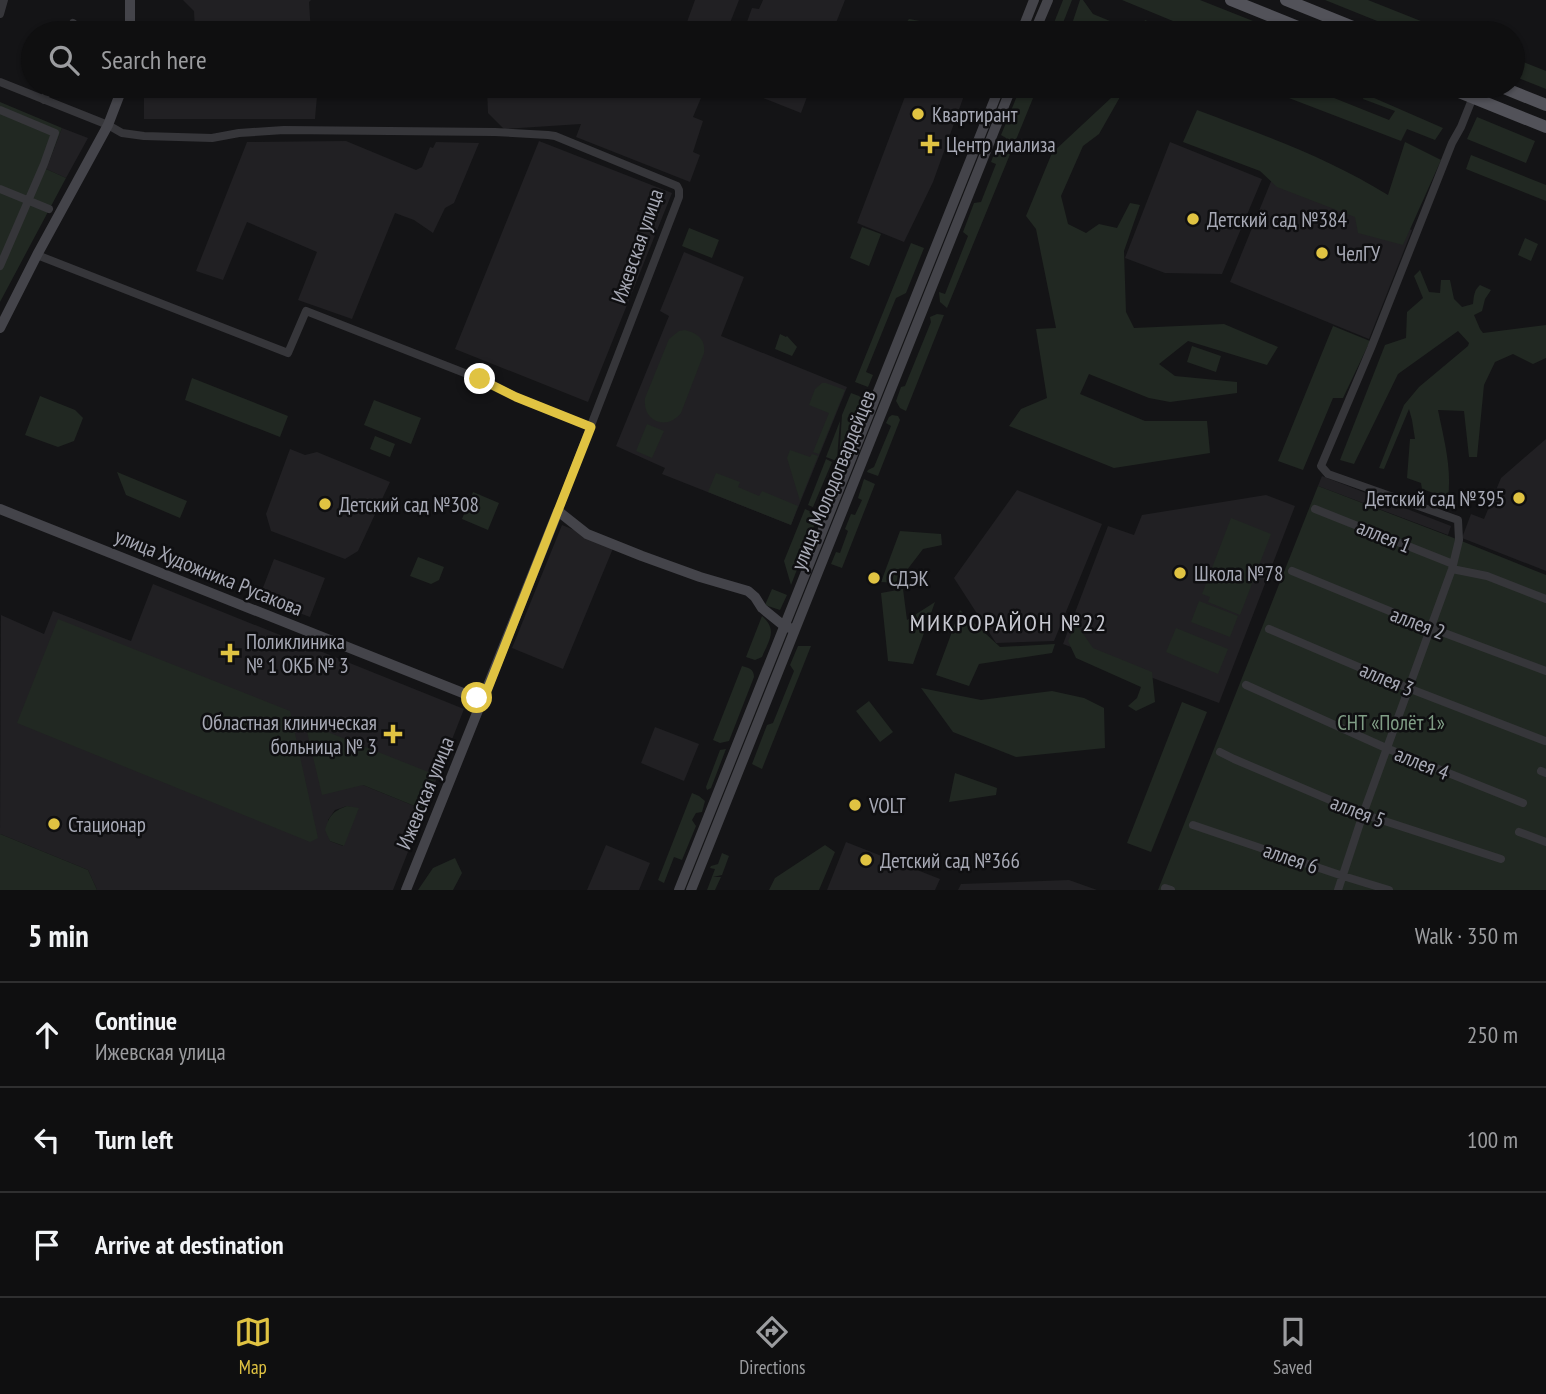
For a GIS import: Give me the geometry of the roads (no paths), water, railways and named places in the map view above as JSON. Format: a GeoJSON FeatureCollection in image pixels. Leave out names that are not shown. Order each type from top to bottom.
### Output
{"type":"FeatureCollection","features":[{"type":"Feature","properties":{"kind":"main road"},"geometry":{"type":"LineString","coordinates":[[130,0],[130,21]]}},
{"type":"Feature","properties":{"kind":"main road"},"geometry":{"type":"LineString","coordinates":[[1026,21],[1034,0]]}},
{"type":"Feature","properties":{"kind":"main road"},"geometry":{"type":"LineString","coordinates":[[1039,21],[1048,0]]}},
{"type":"Feature","properties":{"kind":"main road"},"geometry":{"type":"LineString","coordinates":[[1231,0],[1284,21]]}},
{"type":"Feature","properties":{"kind":"main road"},"geometry":{"type":"LineString","coordinates":[[1286,0],[1338,21]]}},
{"type":"Feature","properties":{"kind":"main road"},"geometry":{"type":"LineString","coordinates":[[1299,0],[1323,15]]}},
{"type":"Feature","properties":{"kind":"main road"},"geometry":{"type":"LineString","coordinates":[[1525,97],[1546,105]]}},
{"type":"Feature","properties":{"kind":"main road"},"geometry":{"type":"LineString","coordinates":[[0,328],[107,125],[117,98]]}},
{"type":"Feature","properties":{"kind":"main road","name":"улица Молодогвардейцев"},"geometry":{"type":"LineString","coordinates":[[691,890],[789,628],[995,98]]}},
{"type":"Feature","properties":{"kind":"main road","name":"улица Молодогвардейцев"},"geometry":{"type":"LineString","coordinates":[[679,890],[1007,98]]}},
{"type":"Feature","properties":{"kind":"main road"},"geometry":{"type":"LineString","coordinates":[[1475,98],[1546,127]]}},
{"type":"Feature","properties":{"kind":"main road","name":"улица Художника Русакова"},"geometry":{"type":"LineString","coordinates":[[0,509],[483,701]]}},
{"type":"Feature","properties":{"kind":"main road"},"geometry":{"type":"LineString","coordinates":[[558,511],[587,534],[700,577],[748,591],[762,608],[789,628]]}},
{"type":"Feature","properties":{"kind":"main road","name":"Ижевская улица"},"geometry":{"type":"LineString","coordinates":[[406,890],[558,511]]}},
{"type":"Feature","properties":{"kind":"street"},"geometry":{"type":"LineString","coordinates":[[0,14],[4,0]]}},
{"type":"Feature","properties":{"kind":"street","name":"Ижевская улица"},"geometry":{"type":"LineString","coordinates":[[0,82],[21,91]]}},
{"type":"Feature","properties":{"kind":"street","name":"Ижевская улица"},"geometry":{"type":"LineString","coordinates":[[39,98],[122,133],[144,136],[212,138],[284,130],[548,135],[674,184],[679,190],[679,197],[558,511]]}},
{"type":"Feature","properties":{"kind":"street"},"geometry":{"type":"LineString","coordinates":[[1338,890],[1386,748],[1431,628],[1459,540],[1458,520],[1335,477],[1321,466],[1473,98]]}},
{"type":"Feature","properties":{"kind":"street"},"geometry":{"type":"LineString","coordinates":[[0,110],[55,133],[28,201],[2,255],[0,266]]}},
{"type":"Feature","properties":{"kind":"street"},"geometry":{"type":"LineString","coordinates":[[0,190],[49,209]]}},
{"type":"Feature","properties":{"kind":"street"},"geometry":{"type":"LineString","coordinates":[[37,255],[288,353],[306,311],[480,379],[516,397],[591,427]]}},
{"type":"Feature","properties":{"kind":"street","name":"аллея 1"},"geometry":{"type":"LineString","coordinates":[[1315,509],[1452,566],[1546,599]]}},
{"type":"Feature","properties":{"kind":"street","name":"аллея 2"},"geometry":{"type":"LineString","coordinates":[[1292,571],[1431,628],[1546,671]]}},
{"type":"Feature","properties":{"kind":"street","name":"аллея 3"},"geometry":{"type":"LineString","coordinates":[[1269,629],[1408,688],[1545,741]]}},
{"type":"Feature","properties":{"kind":"street","name":"аллея 4"},"geometry":{"type":"LineString","coordinates":[[1246,685],[1386,748],[1523,803]]}},
{"type":"Feature","properties":{"kind":"street","name":"аллея 5"},"geometry":{"type":"LineString","coordinates":[[1220,752],[1363,814],[1501,859]]}},
{"type":"Feature","properties":{"kind":"street","name":"аллея 6"},"geometry":{"type":"LineString","coordinates":[[1193,825],[1390,890]]}},
{"type":"Feature","properties":{"kind":"street"},"geometry":{"type":"LineString","coordinates":[[1519,832],[1546,842]]}},
{"type":"Feature","properties":{"kind":"place","name":"Квартирант"},"geometry":{"type":"Point","coordinates":[918,114]}},
{"type":"Feature","properties":{"kind":"place","name":"Центр диализа"},"geometry":{"type":"Point","coordinates":[930,144]}},
{"type":"Feature","properties":{"kind":"place","name":"Детский сад №384"},"geometry":{"type":"Point","coordinates":[1193,219]}},
{"type":"Feature","properties":{"kind":"place","name":"ЧелГУ"},"geometry":{"type":"Point","coordinates":[1322,253]}},
{"type":"Feature","properties":{"kind":"place","name":"Детский сад №395"},"geometry":{"type":"Point","coordinates":[1519,498]}},
{"type":"Feature","properties":{"kind":"place","name":"Детский сад №308"},"geometry":{"type":"Point","coordinates":[325,504]}},
{"type":"Feature","properties":{"kind":"place","name":"Школа №78"},"geometry":{"type":"Point","coordinates":[1180,573]}},
{"type":"Feature","properties":{"kind":"place","name":"СДЭК"},"geometry":{"type":"Point","coordinates":[874,578]}},
{"type":"Feature","properties":{"kind":"place","name":"Поликлиника № 1 ОКБ № 3"},"geometry":{"type":"Point","coordinates":[230,653]}},
{"type":"Feature","properties":{"kind":"place","name":"Областная клиническая больница № 3"},"geometry":{"type":"Point","coordinates":[393,734]}},
{"type":"Feature","properties":{"kind":"place","name":"VOLT"},"geometry":{"type":"Point","coordinates":[855,805]}},
{"type":"Feature","properties":{"kind":"place","name":"Стационар"},"geometry":{"type":"Point","coordinates":[54,824]}},
{"type":"Feature","properties":{"kind":"place","name":"Детский сад №366"},"geometry":{"type":"Point","coordinates":[866,860]}},
{"type":"Feature","properties":{"kind":"district","name":"МИКРОРАЙОН №22"},"geometry":{"type":"Point","coordinates":[1009,622]}},
{"type":"Feature","properties":{"kind":"park label","name":"СНТ «Полёт 1»"},"geometry":{"type":"Point","coordinates":[1391,722]}}]}
